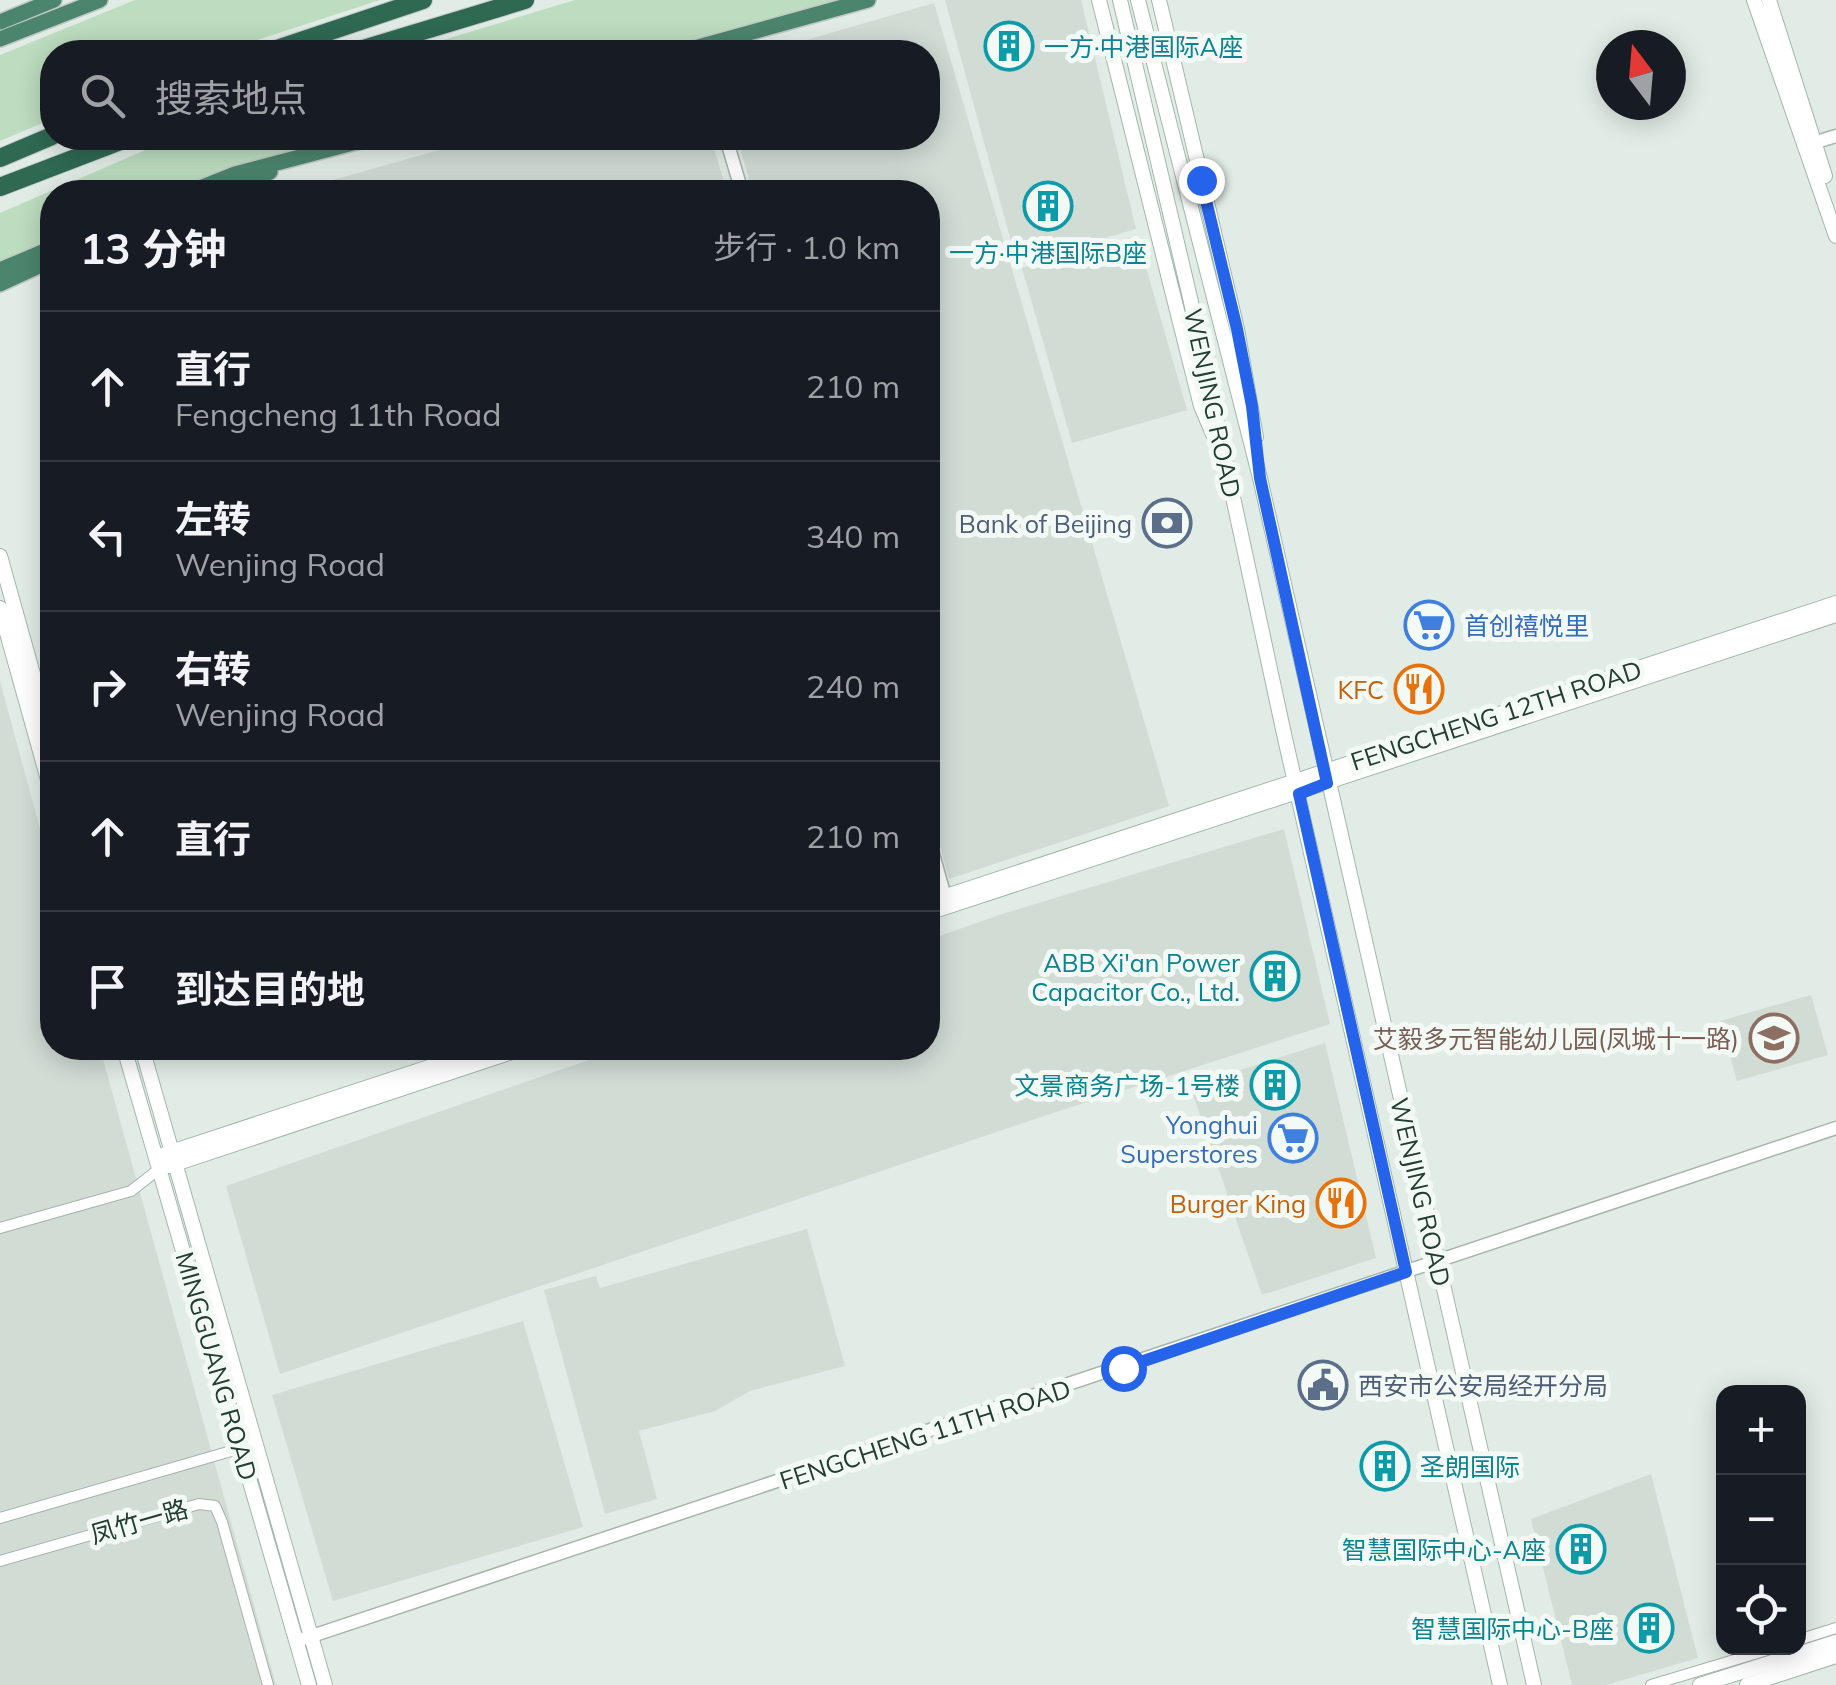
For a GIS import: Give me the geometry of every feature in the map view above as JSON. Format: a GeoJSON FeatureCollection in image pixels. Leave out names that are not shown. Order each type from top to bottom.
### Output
{"type":"FeatureCollection","features":[{"type":"Feature","properties":{"kind":"highway"},"geometry":{"type":"LineString","coordinates":[[0,22],[54,0]]}},
{"type":"Feature","properties":{"kind":"highway"},"geometry":{"type":"LineString","coordinates":[[0,39],[100,0]]}},
{"type":"Feature","properties":{"kind":"highway"},"geometry":{"type":"LineString","coordinates":[[304,40],[422,0]]}},
{"type":"Feature","properties":{"kind":"highway"},"geometry":{"type":"LineString","coordinates":[[393,40],[525,0]]}},
{"type":"Feature","properties":{"kind":"highway"},"geometry":{"type":"LineString","coordinates":[[734,40],[868,0]]}},
{"type":"Feature","properties":{"kind":"highway"},"geometry":{"type":"LineString","coordinates":[[0,158],[40,141]]}},
{"type":"Feature","properties":{"kind":"highway"},"geometry":{"type":"LineString","coordinates":[[0,187],[97,150]]}},
{"type":"Feature","properties":{"kind":"highway"},"geometry":{"type":"LineString","coordinates":[[220,180],[328,150]]}},
{"type":"Feature","properties":{"kind":"highway"},"geometry":{"type":"LineString","coordinates":[[251,180],[310,155]]}},
{"type":"Feature","properties":{"kind":"highway"},"geometry":{"type":"LineString","coordinates":[[0,196],[76,158]]}},
{"type":"Feature","properties":{"kind":"highway"},"geometry":{"type":"LineString","coordinates":[[0,270],[40,253]]}},
{"type":"Feature","properties":{"kind":"highway"},"geometry":{"type":"LineString","coordinates":[[0,284],[40,266]]}},
{"type":"Feature","properties":{"kind":"main road"},"geometry":{"type":"LineString","coordinates":[[1098,0],[1202,406],[1228,467]]}},
{"type":"Feature","properties":{"kind":"main road","name":"WENJING ROAD"},"geometry":{"type":"LineString","coordinates":[[1120,0],[1500,1685]]}},
{"type":"Feature","properties":{"kind":"main road","name":"WENJING ROAD"},"geometry":{"type":"LineString","coordinates":[[1138,0],[1260,478],[1534,1685]]}},
{"type":"Feature","properties":{"kind":"main road"},"geometry":{"type":"LineString","coordinates":[[1159,0],[1237,329],[1252,406],[1260,478]]}},
{"type":"Feature","properties":{"kind":"main road"},"geometry":{"type":"LineString","coordinates":[[1754,0],[1836,210]]}},
{"type":"Feature","properties":{"kind":"main road"},"geometry":{"type":"LineString","coordinates":[[1768,0],[1836,236]]}},
{"type":"Feature","properties":{"kind":"main road"},"geometry":{"type":"LineString","coordinates":[[0,556],[40,699]]}},
{"type":"Feature","properties":{"kind":"main road","name":"FENGCHENG 12TH ROAD"},"geometry":{"type":"LineString","coordinates":[[940,901],[1297,788],[1836,603]]}},
{"type":"Feature","properties":{"kind":"main road"},"geometry":{"type":"LineString","coordinates":[[0,608],[40,751]]}},
{"type":"Feature","properties":{"kind":"main road","name":"FENGCHENG 12TH ROAD"},"geometry":{"type":"LineString","coordinates":[[1326,777],[1836,615]]}},
{"type":"Feature","properties":{"kind":"main road","name":"FENGCHENG 12TH ROAD"},"geometry":{"type":"LineString","coordinates":[[940,905],[946,901]]}},
{"type":"Feature","properties":{"kind":"main road","name":"MINGGUANG ROAD"},"geometry":{"type":"LineString","coordinates":[[127,1060],[304,1639],[325,1685]]}},
{"type":"Feature","properties":{"kind":"main road","name":"MINGGUANG ROAD"},"geometry":{"type":"LineString","coordinates":[[146,1060],[248,1446]]}},
{"type":"Feature","properties":{"kind":"main road"},"geometry":{"type":"LineString","coordinates":[[157,1163],[453,1060]]}},
{"type":"Feature","properties":{"kind":"main road"},"geometry":{"type":"LineString","coordinates":[[174,1157],[485,1060]]}},
{"type":"Feature","properties":{"kind":"main road","name":"MINGGUANG ROAD"},"geometry":{"type":"LineString","coordinates":[[304,1639],[310,1685]]}},
{"type":"Feature","properties":{"kind":"main road"},"geometry":{"type":"LineString","coordinates":[[1700,1685],[1836,1642]]}},
{"type":"Feature","properties":{"kind":"main road"},"geometry":{"type":"LineString","coordinates":[[1747,1685],[1836,1656]]}},
{"type":"Feature","properties":{"kind":"street"},"geometry":{"type":"LineString","coordinates":[[1809,144],[1836,136]]}},
{"type":"Feature","properties":{"kind":"street"},"geometry":{"type":"LineString","coordinates":[[730,150],[738,180]]}},
{"type":"Feature","properties":{"kind":"street"},"geometry":{"type":"LineString","coordinates":[[940,879],[946,901]]}},
{"type":"Feature","properties":{"kind":"street","name":"FENGCHENG 11TH ROAD"},"geometry":{"type":"LineString","coordinates":[[304,1639],[1836,1128]]}},
{"type":"Feature","properties":{"kind":"street"},"geometry":{"type":"LineString","coordinates":[[0,1228],[131,1191],[157,1163]]}},
{"type":"Feature","properties":{"kind":"street"},"geometry":{"type":"LineString","coordinates":[[0,1518],[248,1446]]}},
{"type":"Feature","properties":{"kind":"street","name":"凤竹一路"},"geometry":{"type":"LineString","coordinates":[[0,1561],[199,1504],[214,1506],[222,1522],[268,1685]]}},
{"type":"Feature","properties":{"kind":"street"},"geometry":{"type":"LineString","coordinates":[[1806,1637],[1836,1628]]}},
{"type":"Feature","properties":{"kind":"street"},"geometry":{"type":"LineString","coordinates":[[1652,1685],[1751,1655]]}},
{"type":"Feature","properties":{"kind":"shaded area"},"geometry":{"type":"Polygon","coordinates":[[[945,0],[1081,0],[1136,229],[1017,263],[945,0]]]}},
{"type":"Feature","properties":{"kind":"shaded area"},"geometry":{"type":"Polygon","coordinates":[[[934,3],[1169,806],[949,879],[940,846],[940,180],[749,180],[741,150],[940,150],[940,40],[806,40],[934,3]]]}},
{"type":"Feature","properties":{"kind":"shaded area"},"geometry":{"type":"Polygon","coordinates":[[[439,150],[715,150],[723,180],[333,180],[439,150]]]}},
{"type":"Feature","properties":{"kind":"shaded area"},"geometry":{"type":"Polygon","coordinates":[[[1137,236],[1187,410],[1072,443],[1022,268],[1137,236]]]}},
{"type":"Feature","properties":{"kind":"shaded area"},"geometry":{"type":"Polygon","coordinates":[[[0,681],[40,829],[40,1060],[103,1060],[276,1685],[0,1685],[0,681]]]}},
{"type":"Feature","properties":{"kind":"shaded area"},"geometry":{"type":"Polygon","coordinates":[[[1284,829],[1330,1024],[1053,1113],[280,1374],[226,1186],[588,1060],[940,1060],[940,936],[1284,829]]]}},
{"type":"Feature","properties":{"kind":"shaded area","name":"艾毅多元智能幼儿园(凤城十一路)"},"geometry":{"type":"Polygon","coordinates":[[[1811,995],[1828,1055],[1737,1081],[1720,1021],[1811,995]]]}},
{"type":"Feature","properties":{"kind":"shaded area"},"geometry":{"type":"Polygon","coordinates":[[[1325,1043],[1376,1258],[1262,1295],[1190,1086],[1325,1043]]]}},
{"type":"Feature","properties":{"kind":"shaded area"},"geometry":{"type":"Polygon","coordinates":[[[807,1229],[845,1366],[750,1391],[715,1411],[639,1431],[657,1499],[605,1514],[544,1290],[596,1276],[600,1288],[807,1229]]]}},
{"type":"Feature","properties":{"kind":"shaded area"},"geometry":{"type":"Polygon","coordinates":[[[523,1321],[583,1527],[333,1601],[272,1395],[523,1321]]]}},
{"type":"Feature","properties":{"kind":"shaded area"},"geometry":{"type":"Polygon","coordinates":[[[1651,1474],[1698,1658],[1606,1685],[1572,1685],[1531,1519],[1651,1474]]]}},
{"type":"Feature","properties":{"kind":"green space"},"geometry":{"type":"Polygon","coordinates":[[[135,0],[380,0],[257,40],[40,40],[40,124],[0,141],[0,55],[135,0]]]}},
{"type":"Feature","properties":{"kind":"green space"},"geometry":{"type":"Polygon","coordinates":[[[575,0],[843,0],[700,40],[443,40],[575,0]]]}},
{"type":"Feature","properties":{"kind":"green space"},"geometry":{"type":"Polygon","coordinates":[[[145,150],[328,150],[225,180],[76,180],[145,150]]]}},
{"type":"Feature","properties":{"kind":"green space"},"geometry":{"type":"Polygon","coordinates":[[[40,196],[40,252],[0,270],[0,213],[40,196]]]}},
{"type":"Feature","properties":{"kind":"place","name":"一方·中港国际A座"},"geometry":{"type":"Point","coordinates":[1009,46]}},
{"type":"Feature","properties":{"kind":"place","name":"一方·中港国际B座"},"geometry":{"type":"Point","coordinates":[1048,206]}},
{"type":"Feature","properties":{"kind":"place","name":"Bank of Beijing"},"geometry":{"type":"Point","coordinates":[1167,523]}},
{"type":"Feature","properties":{"kind":"place","name":"首创禧悦里"},"geometry":{"type":"Point","coordinates":[1429,625]}},
{"type":"Feature","properties":{"kind":"place","name":"KFC"},"geometry":{"type":"Point","coordinates":[1419,689]}},
{"type":"Feature","properties":{"kind":"place","name":"ABB Xi'an Power Capacitor Co., Ltd."},"geometry":{"type":"Point","coordinates":[1275,976]}},
{"type":"Feature","properties":{"kind":"place","name":"艾毅多元智能幼儿园(凤城十一路)"},"geometry":{"type":"Point","coordinates":[1774,1038]}},
{"type":"Feature","properties":{"kind":"place","name":"文景商务广场-1号楼"},"geometry":{"type":"Point","coordinates":[1275,1085]}},
{"type":"Feature","properties":{"kind":"place","name":"Yonghui Superstores"},"geometry":{"type":"Point","coordinates":[1293,1138]}},
{"type":"Feature","properties":{"kind":"place","name":"Burger King"},"geometry":{"type":"Point","coordinates":[1341,1203]}},
{"type":"Feature","properties":{"kind":"place","name":"西安市公安局经开分局"},"geometry":{"type":"Point","coordinates":[1323,1385]}},
{"type":"Feature","properties":{"kind":"place","name":"圣朗国际"},"geometry":{"type":"Point","coordinates":[1385,1466]}},
{"type":"Feature","properties":{"kind":"place","name":"智慧国际中心-A座"},"geometry":{"type":"Point","coordinates":[1581,1549]}},
{"type":"Feature","properties":{"kind":"place","name":"智慧国际中心-B座"},"geometry":{"type":"Point","coordinates":[1649,1628]}},
{"type":"Feature","properties":{"kind":"route"},"geometry":{"type":"LineString","coordinates":[[1123,1368],[1406,1272],[1299,794],[1327,783],[1260,478],[1252,406],[1237,329],[1201,180]]}}]}
